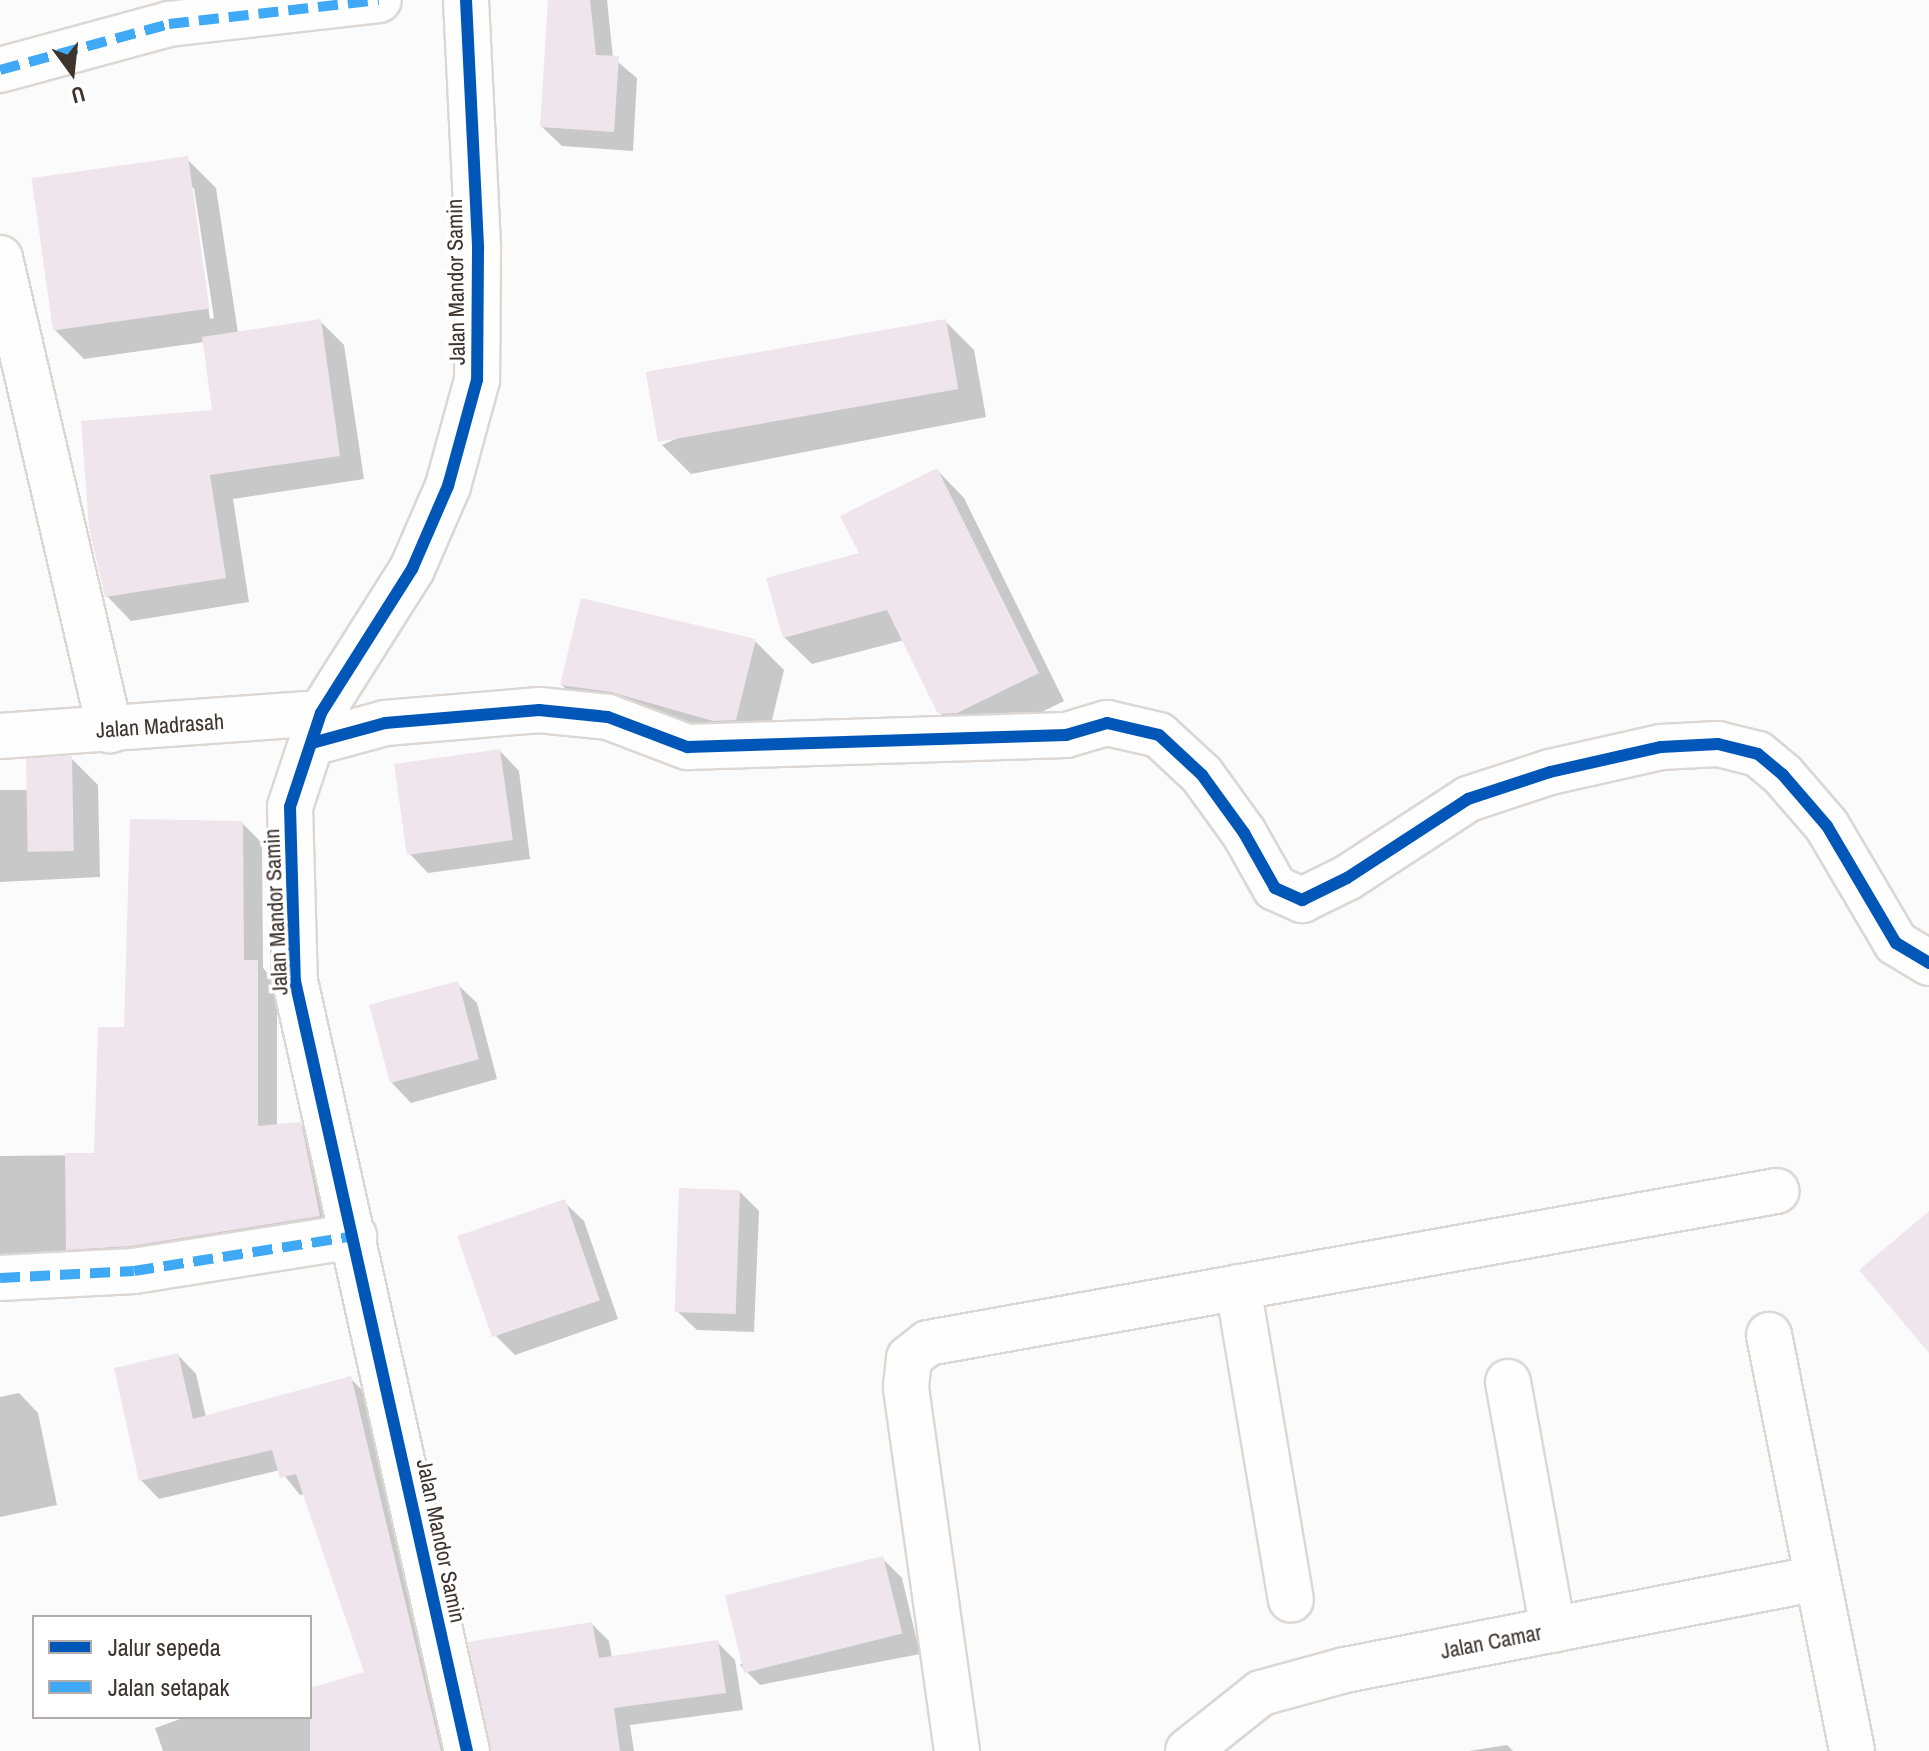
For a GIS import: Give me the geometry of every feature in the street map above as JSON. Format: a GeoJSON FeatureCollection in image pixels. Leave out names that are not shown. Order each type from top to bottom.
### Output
{"type":"FeatureCollection","features":[{"type":"Feature","properties":{"kind":"street"},"geometry":{"type":"LineString","coordinates":[[0,70],[169,24],[379,0]]}},
{"type":"Feature","properties":{"kind":"street","name":"Jalan Mandor Samin"},"geometry":{"type":"LineString","coordinates":[[466,0],[478,249],[477,380],[448,486],[412,569],[316,728],[290,807],[295,981],[467,1751]]}},
{"type":"Feature","properties":{"kind":"street"},"geometry":{"type":"LineString","coordinates":[[0,258],[110,730]]}},
{"type":"Feature","properties":{"kind":"street","name":"Jalan Madrasah"},"geometry":{"type":"LineString","coordinates":[[0,736],[110,730],[316,728],[539,710],[608,717],[687,747],[1066,735],[1107,723],[1159,735],[1202,775],[1244,833],[1275,888],[1302,900],[1347,878],[1468,799],[1550,772],[1661,747],[1718,744],[1758,754],[1783,775],[1827,826],[1896,943],[1929,963]]}},
{"type":"Feature","properties":{"kind":"street"},"geometry":{"type":"LineString","coordinates":[[957,1751],[906,1387],[909,1358],[928,1343],[1776,1191]]}},
{"type":"Feature","properties":{"kind":"street"},"geometry":{"type":"LineString","coordinates":[[0,1278],[134,1271],[354,1236]]}},
{"type":"Feature","properties":{"kind":"street"},"geometry":{"type":"LineString","coordinates":[[1238,1287],[1291,1600]]}},
{"type":"Feature","properties":{"kind":"street"},"geometry":{"type":"LineString","coordinates":[[1769,1335],[1815,1579],[1852,1751]]}},
{"type":"Feature","properties":{"kind":"street"},"geometry":{"type":"LineString","coordinates":[[1508,1382],[1553,1630]]}},
{"type":"Feature","properties":{"kind":"street","name":"Jalan Camar"},"geometry":{"type":"LineString","coordinates":[[1188,1751],[1261,1693],[1345,1670],[1815,1579]]}},
{"type":"Feature","properties":{"kind":"building"},"geometry":{"type":"Polygon","coordinates":[[[548,0],[590,0],[596,55],[619,56],[614,132],[540,127],[548,0]]]}},
{"type":"Feature","properties":{"kind":"building"},"geometry":{"type":"Polygon","coordinates":[[[188,156],[209,309],[53,330],[32,178],[188,156]]]}},
{"type":"Feature","properties":{"kind":"building"},"geometry":{"type":"Polygon","coordinates":[[[321,319],[340,456],[210,475],[226,578],[105,597],[89,528],[81,421],[212,410],[202,337],[321,319]]]}},
{"type":"Feature","properties":{"kind":"building"},"geometry":{"type":"Polygon","coordinates":[[[946,319],[958,389],[658,442],[646,372],[946,319]]]}},
{"type":"Feature","properties":{"kind":"building"},"geometry":{"type":"Polygon","coordinates":[[[937,468],[1039,673],[957,713],[938,714],[887,610],[783,638],[766,578],[859,553],[840,516],[937,468]]]}},
{"type":"Feature","properties":{"kind":"building"},"geometry":{"type":"Polygon","coordinates":[[[581,598],[756,639],[736,720],[713,721],[611,692],[560,685],[581,598]]]}},
{"type":"Feature","properties":{"kind":"building"},"geometry":{"type":"Polygon","coordinates":[[[500,749],[513,840],[407,855],[394,764],[500,749]]]}},
{"type":"Feature","properties":{"kind":"building"},"geometry":{"type":"Polygon","coordinates":[[[72,756],[74,851],[28,852],[26,757],[72,756]]]}},
{"type":"Feature","properties":{"kind":"building"},"geometry":{"type":"Polygon","coordinates":[[[130,819],[243,821],[244,960],[258,960],[258,1126],[301,1122],[320,1216],[131,1246],[66,1250],[65,1153],[94,1153],[98,1027],[124,1027],[130,819]]]}},
{"type":"Feature","properties":{"kind":"building"},"geometry":{"type":"Polygon","coordinates":[[[458,981],[479,1059],[390,1083],[369,1005],[458,981]]]}},
{"type":"Feature","properties":{"kind":"building"},"geometry":{"type":"Polygon","coordinates":[[[679,1188],[740,1190],[736,1314],[675,1312],[679,1188]]]}},
{"type":"Feature","properties":{"kind":"building"},"geometry":{"type":"Polygon","coordinates":[[[565,1199],[600,1300],[492,1337],[457,1236],[565,1199]]]}},
{"type":"Feature","properties":{"kind":"building"},"geometry":{"type":"Polygon","coordinates":[[[1929,1211],[1929,1353],[1859,1270],[1929,1211]]]}},
{"type":"Feature","properties":{"kind":"building"},"geometry":{"type":"Polygon","coordinates":[[[178,1353],[193,1419],[351,1376],[441,1751],[310,1751],[312,1687],[364,1672],[296,1474],[280,1478],[272,1450],[139,1481],[114,1368],[178,1353]]]}},
{"type":"Feature","properties":{"kind":"building"},"geometry":{"type":"Polygon","coordinates":[[[883,1556],[902,1634],[744,1673],[725,1595],[883,1556]]]}},
{"type":"Feature","properties":{"kind":"building"},"geometry":{"type":"Polygon","coordinates":[[[592,1622],[599,1658],[718,1640],[726,1693],[614,1708],[620,1751],[491,1751],[468,1642],[592,1622]]]}},
{"type":"Feature","properties":{"kind":"marked path"},"geometry":{"type":"LineString","coordinates":[[0,70],[169,24],[379,0]]}},
{"type":"Feature","properties":{"kind":"marked path"},"geometry":{"type":"LineString","coordinates":[[0,1278],[134,1271],[354,1236]]}},
{"type":"Feature","properties":{"kind":"cycle path"},"geometry":{"type":"LineString","coordinates":[[466,0],[478,249],[477,380],[448,486],[412,569],[321,713],[290,807],[295,981],[467,1751]]}},
{"type":"Feature","properties":{"kind":"cycle path"},"geometry":{"type":"LineString","coordinates":[[312,743],[385,723],[539,710],[608,717],[687,747],[1066,735],[1107,723],[1159,735],[1202,775],[1244,833],[1275,888],[1302,900],[1347,878],[1468,799],[1550,772],[1661,747],[1718,744],[1758,754],[1783,775],[1827,826],[1896,943],[1929,963]]}}]}
